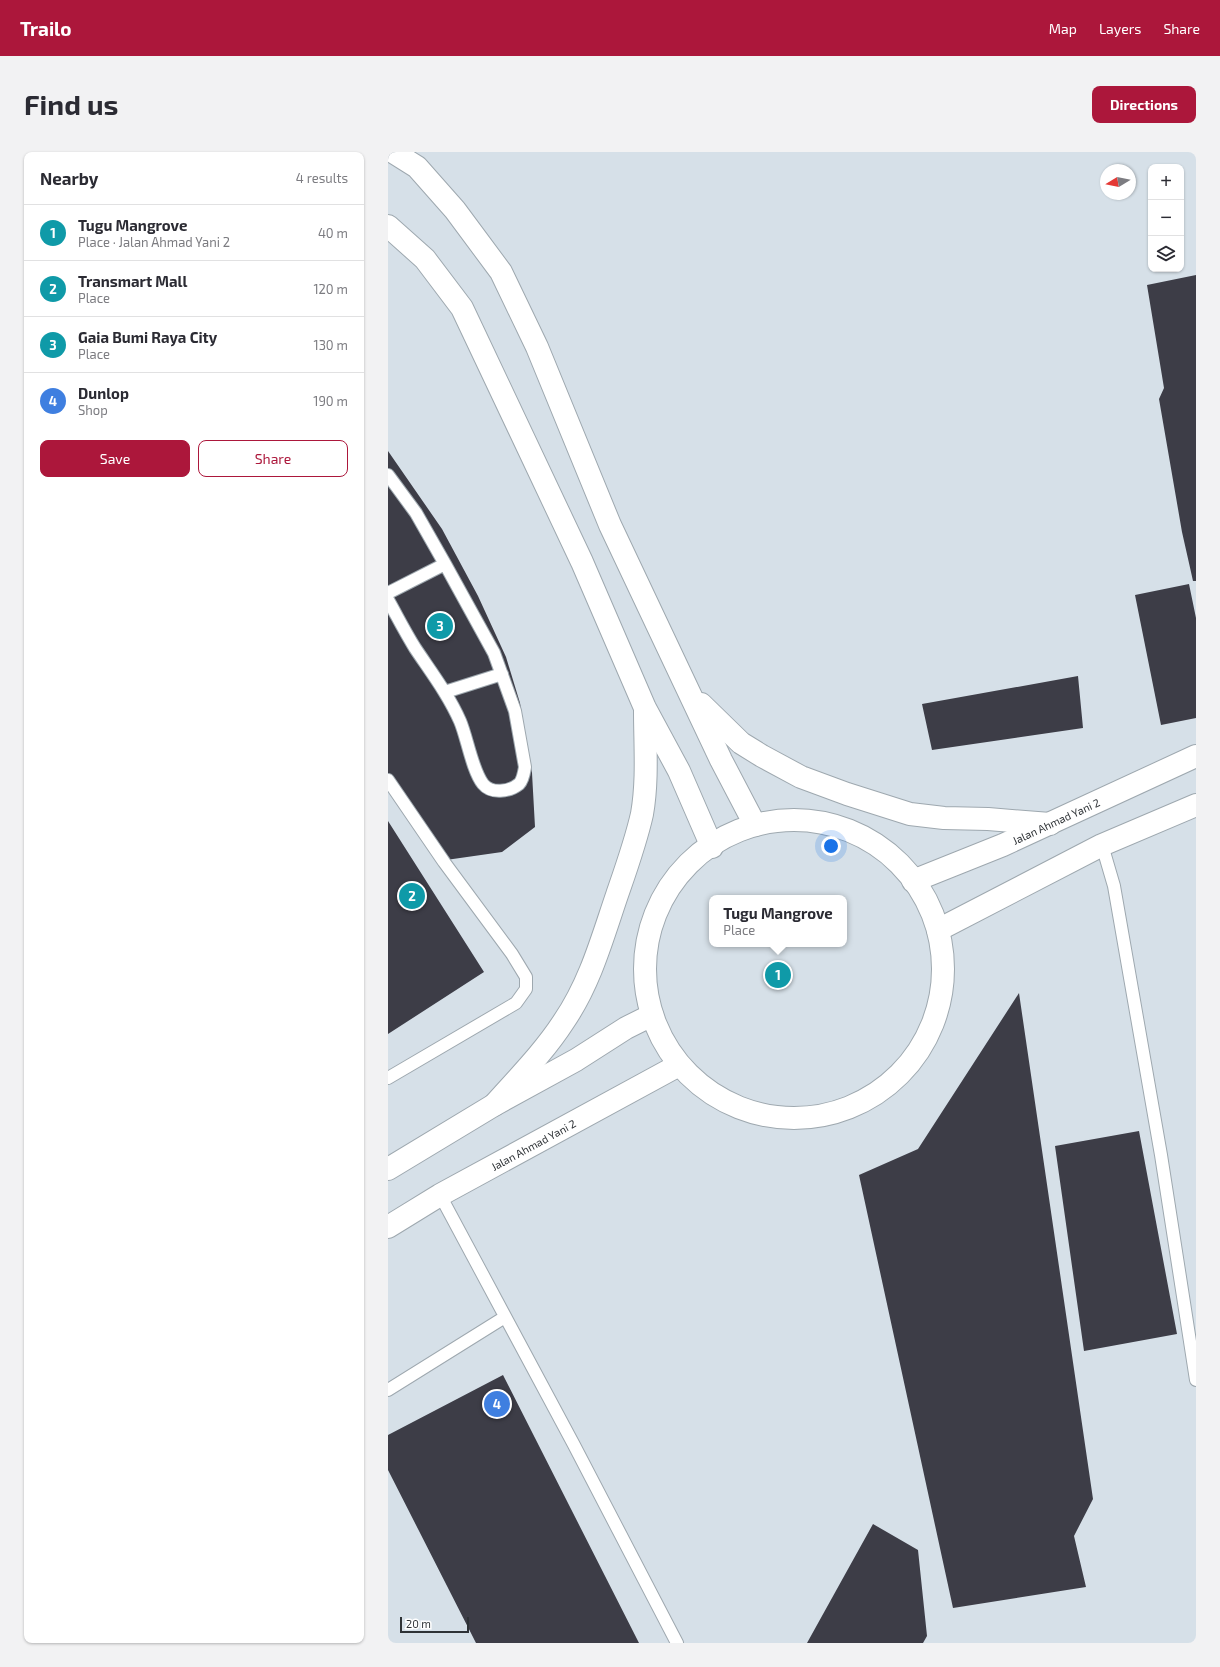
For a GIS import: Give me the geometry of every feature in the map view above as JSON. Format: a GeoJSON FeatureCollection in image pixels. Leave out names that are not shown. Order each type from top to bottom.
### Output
{"type":"FeatureCollection","features":[{"type":"Feature","properties":{"kind":"highway"},"geometry":{"type":"LineString","coordinates":[[393,152],[417,167],[455,210],[501,272],[537,347],[610,525],[722,760],[755,825]]}},
{"type":"Feature","properties":{"kind":"highway"},"geometry":{"type":"LineString","coordinates":[[388,226],[425,259],[462,308],[582,562],[645,708],[679,771],[712,847]]}},
{"type":"Feature","properties":{"kind":"highway"},"geometry":{"type":"LineString","coordinates":[[690,693],[741,744],[801,777],[910,814],[944,818],[988,819],[1050,824]]}},
{"type":"Feature","properties":{"kind":"highway"},"geometry":{"type":"LineString","coordinates":[[494,1105],[543,1050],[564,1022],[582,993],[592,969],[627,866],[642,814],[646,770],[645,708]]}},
{"type":"Feature","properties":{"kind":"highway","name":"Jalan Ahmad Yani 2"},"geometry":{"type":"LineString","coordinates":[[913,881],[1004,846],[1196,756]]}},
{"type":"Feature","properties":{"kind":"highway"},"geometry":{"type":"LineString","coordinates":[[938,930],[1102,845],[1196,805]]}},
{"type":"Feature","properties":{"kind":"highway"},"geometry":{"type":"LineString","coordinates":[[792,818],[831,823],[868,838],[900,863],[924,895],[938,930],[943,966],[939,1003],[927,1037],[906,1068],[879,1092],[846,1109],[810,1118],[774,1117],[738,1108],[706,1090],[679,1065],[665,1044],[652,1015],[645,983],[646,944],[658,906],[678,873],[712,847],[730,835],[755,825],[792,818]]}},
{"type":"Feature","properties":{"kind":"highway"},"geometry":{"type":"LineString","coordinates":[[388,1169],[494,1105],[576,1060],[626,1028],[652,1015]]}},
{"type":"Feature","properties":{"kind":"highway","name":"Jalan Ahmad Yani 2"},"geometry":{"type":"LineString","coordinates":[[388,1226],[440,1195],[679,1065]]}},
{"type":"Feature","properties":{"kind":"lane"},"geometry":{"type":"LineString","coordinates":[[388,475],[416,513],[446,564],[494,652],[515,711],[525,767],[524,775],[519,783],[506,791],[493,790],[483,785],[478,775],[460,721],[445,692],[415,647],[388,600]]}},
{"type":"Feature","properties":{"kind":"lane"},"geometry":{"type":"LineString","coordinates":[[388,593],[446,564]]}},
{"type":"Feature","properties":{"kind":"lane"},"geometry":{"type":"LineString","coordinates":[[445,692],[502,674]]}},
{"type":"Feature","properties":{"kind":"lane"},"geometry":{"type":"LineString","coordinates":[[388,780],[444,862],[512,954],[526,977],[526,989],[516,1003],[388,1078]]}},
{"type":"Feature","properties":{"kind":"lane"},"geometry":{"type":"LineString","coordinates":[[1102,845],[1114,886],[1161,1155],[1196,1380]]}},
{"type":"Feature","properties":{"kind":"lane"},"geometry":{"type":"LineString","coordinates":[[440,1195],[574,1445],[677,1643]]}},
{"type":"Feature","properties":{"kind":"lane"},"geometry":{"type":"LineString","coordinates":[[388,1390],[505,1317]]}},
{"type":"Feature","properties":{"kind":"building"},"geometry":{"type":"Polygon","coordinates":[[[1196,275],[1196,581],[1193,581],[1182,532],[1159,399],[1164,388],[1147,285],[1196,275]]]}},
{"type":"Feature","properties":{"kind":"building"},"geometry":{"type":"Polygon","coordinates":[[[388,451],[442,529],[478,596],[506,657],[520,703],[532,773],[535,827],[502,852],[446,860],[388,778],[388,451]]]}},
{"type":"Feature","properties":{"kind":"building"},"geometry":{"type":"Polygon","coordinates":[[[1189,584],[1196,618],[1196,718],[1161,725],[1135,595],[1189,584]]]}},
{"type":"Feature","properties":{"kind":"building"},"geometry":{"type":"Polygon","coordinates":[[[1078,676],[1083,728],[932,750],[922,704],[1078,676]]]}},
{"type":"Feature","properties":{"kind":"building"},"geometry":{"type":"Polygon","coordinates":[[[388,821],[484,972],[388,1034],[388,821]]]}},
{"type":"Feature","properties":{"kind":"building"},"geometry":{"type":"Polygon","coordinates":[[[1019,993],[1093,1499],[1074,1536],[1086,1587],[953,1608],[859,1175],[918,1149],[1019,993]]]}},
{"type":"Feature","properties":{"kind":"building"},"geometry":{"type":"Polygon","coordinates":[[[1139,1131],[1177,1334],[1084,1351],[1055,1146],[1139,1131]]]}},
{"type":"Feature","properties":{"kind":"building"},"geometry":{"type":"Polygon","coordinates":[[[503,1375],[639,1643],[476,1643],[388,1470],[388,1435],[503,1375]]]}},
{"type":"Feature","properties":{"kind":"building"},"geometry":{"type":"Polygon","coordinates":[[[873,1524],[918,1550],[927,1636],[923,1643],[807,1643],[873,1524]]]}},
{"type":"Feature","properties":{"kind":"place","name":"Gaia Bumi Raya City"},"geometry":{"type":"Point","coordinates":[440,626]}},
{"type":"Feature","properties":{"kind":"place","name":"Transmart Mall"},"geometry":{"type":"Point","coordinates":[412,896]}},
{"type":"Feature","properties":{"kind":"place","name":"Tugu Mangrove"},"geometry":{"type":"Point","coordinates":[778,975]}},
{"type":"Feature","properties":{"kind":"place","name":"Dunlop"},"geometry":{"type":"Point","coordinates":[497,1404]}}]}
